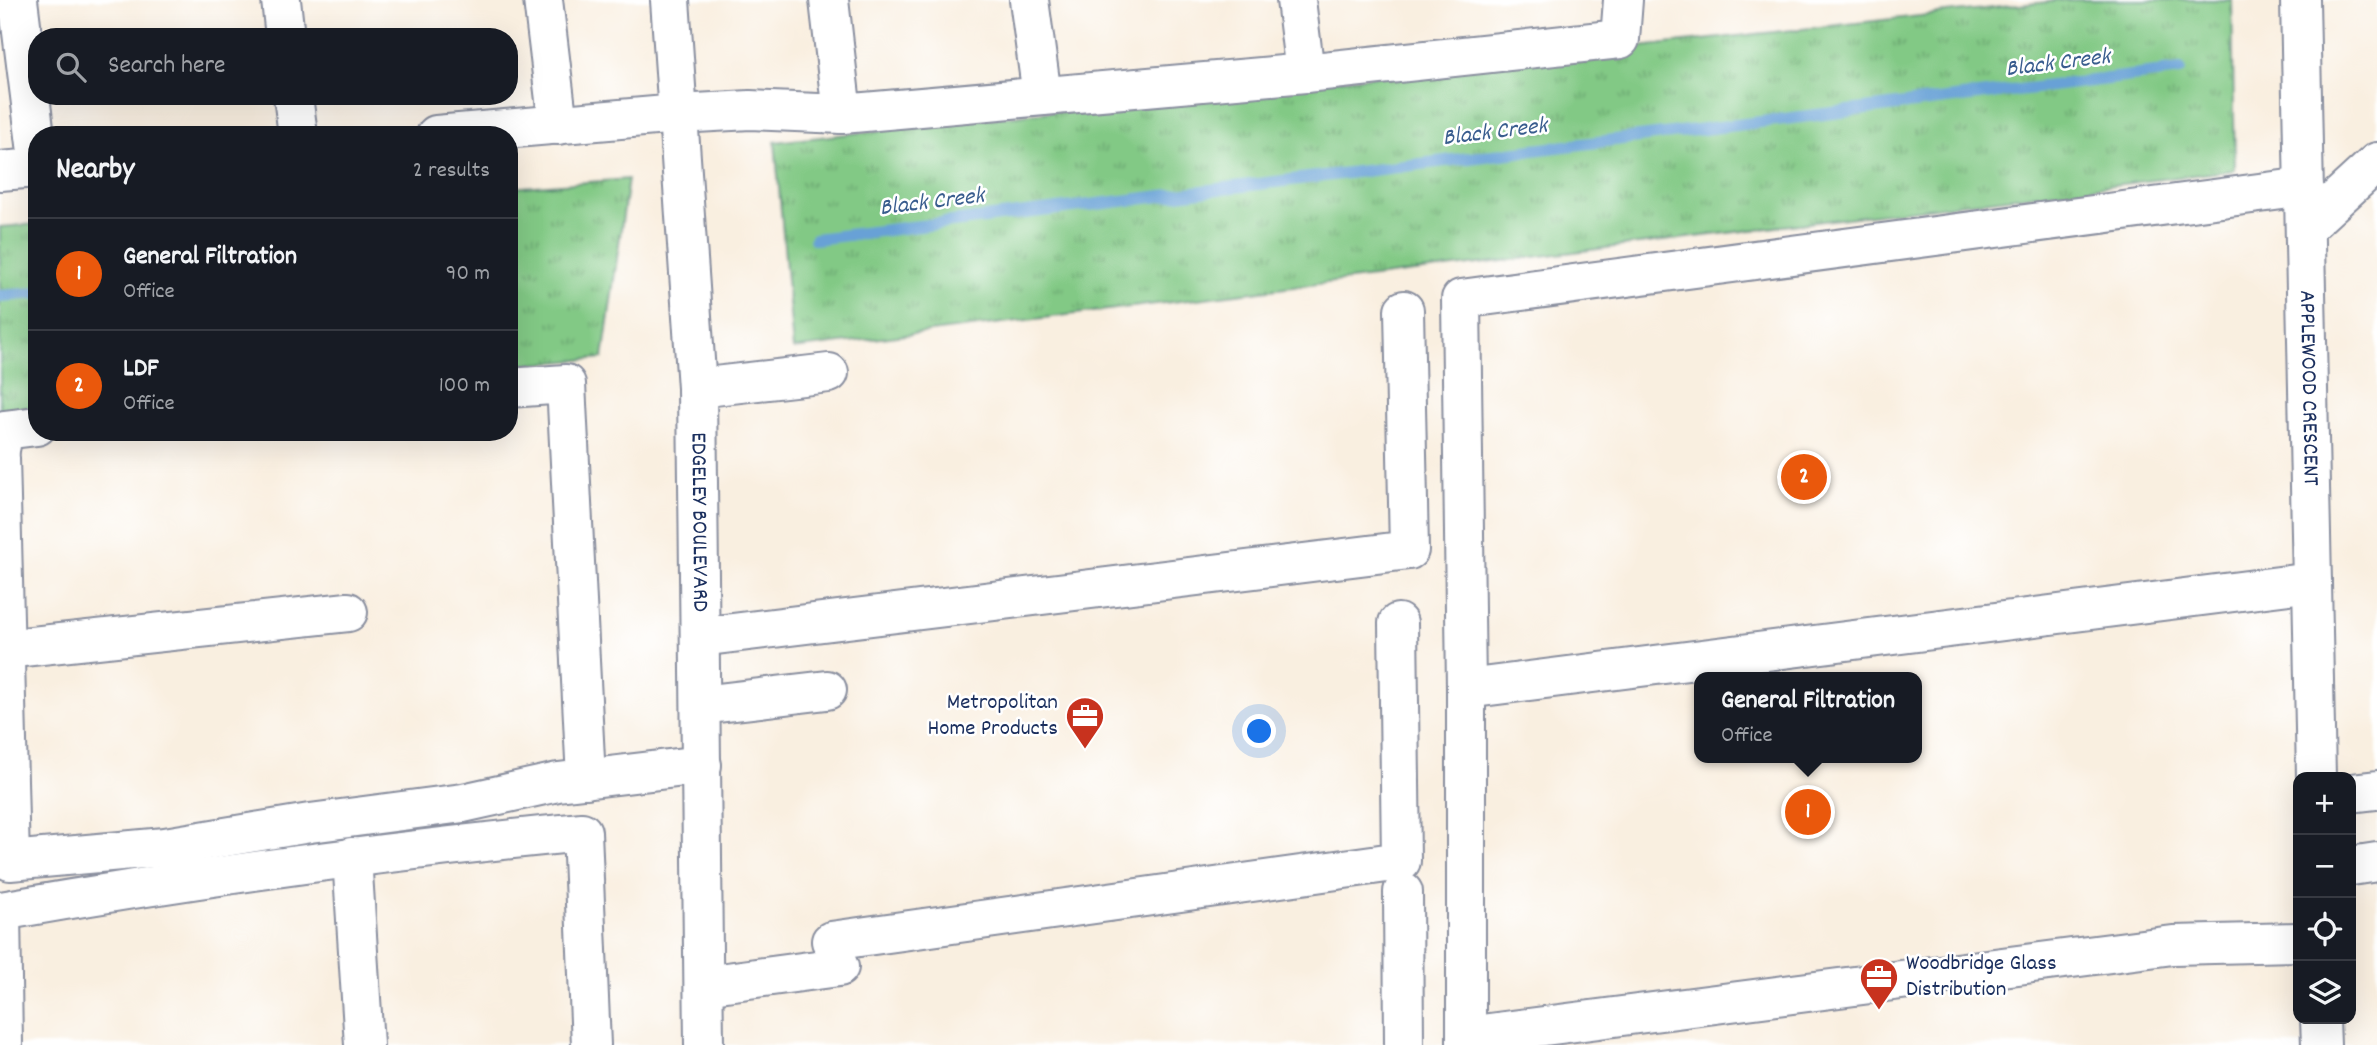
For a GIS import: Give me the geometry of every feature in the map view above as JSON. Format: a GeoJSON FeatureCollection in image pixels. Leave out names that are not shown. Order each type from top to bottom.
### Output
{"type":"FeatureCollection","features":[{"type":"Feature","properties":{"kind":"street"},"geometry":{"type":"LineString","coordinates":[[18,0],[28,80]]}},
{"type":"Feature","properties":{"kind":"street"},"geometry":{"type":"LineString","coordinates":[[281,0],[284,28]]}},
{"type":"Feature","properties":{"kind":"street"},"geometry":{"type":"LineString","coordinates":[[543,0],[558,125]]}},
{"type":"Feature","properties":{"kind":"street","name":"EDGELEY BOULEVARD"},"geometry":{"type":"LineString","coordinates":[[670,0],[697,388],[704,1045]]}},
{"type":"Feature","properties":{"kind":"street"},"geometry":{"type":"LineString","coordinates":[[829,0],[842,114]]}},
{"type":"Feature","properties":{"kind":"street"},"geometry":{"type":"LineString","coordinates":[[1029,0],[1042,96]]}},
{"type":"Feature","properties":{"kind":"street"},"geometry":{"type":"LineString","coordinates":[[1296,0],[1305,73]]}},
{"type":"Feature","properties":{"kind":"street"},"geometry":{"type":"LineString","coordinates":[[518,128],[750,110],[842,114],[1305,73],[1620,39],[1623,0]]}},
{"type":"Feature","properties":{"kind":"street","name":"APPLEWOOD CRESCENT"},"geometry":{"type":"LineString","coordinates":[[2301,0],[2316,772]]}},
{"type":"Feature","properties":{"kind":"street"},"geometry":{"type":"LineString","coordinates":[[31,105],[34,126]]}},
{"type":"Feature","properties":{"kind":"street"},"geometry":{"type":"LineString","coordinates":[[294,105],[297,126]]}},
{"type":"Feature","properties":{"kind":"street"},"geometry":{"type":"LineString","coordinates":[[2305,228],[2377,162]]}},
{"type":"Feature","properties":{"kind":"street"},"geometry":{"type":"LineString","coordinates":[[0,171],[28,169]]}},
{"type":"Feature","properties":{"kind":"street"},"geometry":{"type":"LineString","coordinates":[[2293,942],[2173,945],[1466,1040],[1466,689],[1461,299],[2304,187]]}},
{"type":"Feature","properties":{"kind":"street"},"geometry":{"type":"LineString","coordinates":[[700,637],[1409,550],[1404,310]]}},
{"type":"Feature","properties":{"kind":"street"},"geometry":{"type":"LineString","coordinates":[[697,388],[829,373]]}},
{"type":"Feature","properties":{"kind":"street"},"geometry":{"type":"LineString","coordinates":[[518,387],[566,384],[586,779]]}},
{"type":"Feature","properties":{"kind":"street"},"geometry":{"type":"LineString","coordinates":[[0,450],[4,430],[28,427]]}},
{"type":"Feature","properties":{"kind":"street"},"geometry":{"type":"LineString","coordinates":[[0,458],[10,861],[165,847],[310,823],[463,803],[558,782],[702,765]]}},
{"type":"Feature","properties":{"kind":"street"},"geometry":{"type":"LineString","coordinates":[[1466,689],[2312,582]]}},
{"type":"Feature","properties":{"kind":"street"},"geometry":{"type":"LineString","coordinates":[[4,649],[348,612]]}},
{"type":"Feature","properties":{"kind":"street"},"geometry":{"type":"LineString","coordinates":[[704,985],[835,954],[1401,861],[1398,623]]}},
{"type":"Feature","properties":{"kind":"street"},"geometry":{"type":"LineString","coordinates":[[701,705],[827,690]]}},
{"type":"Feature","properties":{"kind":"street"},"geometry":{"type":"LineString","coordinates":[[2356,792],[2377,790]]}},
{"type":"Feature","properties":{"kind":"street"},"geometry":{"type":"LineString","coordinates":[[4,1045],[1,911],[134,887],[352,857],[582,832],[591,1045]]}},
{"type":"Feature","properties":{"kind":"street"},"geometry":{"type":"LineString","coordinates":[[352,857],[364,1045]]}},
{"type":"Feature","properties":{"kind":"street"},"geometry":{"type":"LineString","coordinates":[[2356,865],[2377,862]]}},
{"type":"Feature","properties":{"kind":"street"},"geometry":{"type":"LineString","coordinates":[[1403,892],[1404,1045]]}},
{"type":"Feature","properties":{"kind":"street"},"geometry":{"type":"LineString","coordinates":[[2320,1024],[2321,1045]]}},
{"type":"Feature","properties":{"kind":"green space"},"geometry":{"type":"Polygon","coordinates":[[[2065,0],[2232,0],[2235,170],[793,349],[775,142],[2065,0]]]}},
{"type":"Feature","properties":{"kind":"green space"},"geometry":{"type":"Polygon","coordinates":[[[628,179],[603,358],[518,365],[518,187],[628,179]]]}},
{"type":"Feature","properties":{"kind":"green space"},"geometry":{"type":"Polygon","coordinates":[[[28,225],[28,408],[0,410],[0,227],[28,225]]]}},
{"type":"Feature","properties":{"kind":"waterway","name":"Black Creek"},"geometry":{"type":"LineString","coordinates":[[815,239],[2180,70]]}},
{"type":"Feature","properties":{"kind":"waterway","name":"Black Creek"},"geometry":{"type":"LineString","coordinates":[[0,296],[28,294]]}},
{"type":"Feature","properties":{"kind":"place","name":"LDF"},"geometry":{"type":"Point","coordinates":[1804,477]}},
{"type":"Feature","properties":{"kind":"place","name":"Metropolitan Home Products"},"geometry":{"type":"Point","coordinates":[1085,750]}},
{"type":"Feature","properties":{"kind":"place","name":"General Filtration"},"geometry":{"type":"Point","coordinates":[1808,812]}},
{"type":"Feature","properties":{"kind":"place","name":"Woodbridge Glass Distribution"},"geometry":{"type":"Point","coordinates":[1879,1011]}}]}
